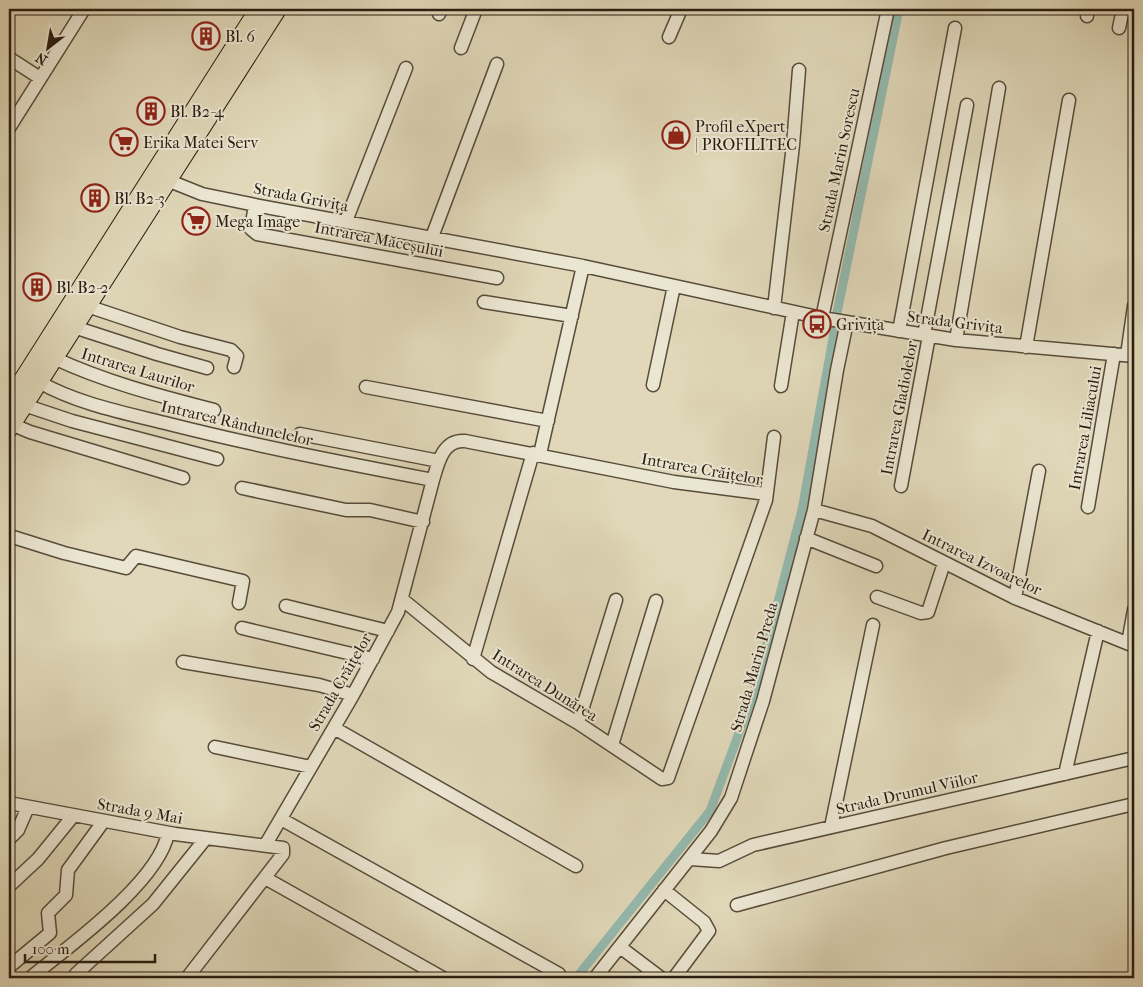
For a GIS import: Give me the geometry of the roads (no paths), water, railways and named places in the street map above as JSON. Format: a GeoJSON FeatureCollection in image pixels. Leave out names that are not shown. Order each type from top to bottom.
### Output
{"type":"FeatureCollection","features":[{"type":"Feature","properties":{"kind":"highway"},"geometry":{"type":"LineString","coordinates":[[10,426],[16,403],[259,9]]}},
{"type":"Feature","properties":{"kind":"highway"},"geometry":{"type":"LineString","coordinates":[[16,403],[39,382],[277,9]]}},
{"type":"Feature","properties":{"kind":"street"},"geometry":{"type":"LineString","coordinates":[[9,128],[84,9]]}},
{"type":"Feature","properties":{"kind":"street"},"geometry":{"type":"LineString","coordinates":[[460,48],[476,9]]}},
{"type":"Feature","properties":{"kind":"street"},"geometry":{"type":"LineString","coordinates":[[669,37],[681,9]]}},
{"type":"Feature","properties":{"kind":"street","name":"Strada Marin Sorescu"},"geometry":{"type":"LineString","coordinates":[[822,318],[888,9]]}},
{"type":"Feature","properties":{"kind":"street"},"geometry":{"type":"LineString","coordinates":[[1119,28],[1123,9]]}},
{"type":"Feature","properties":{"kind":"street"},"geometry":{"type":"LineString","coordinates":[[899,331],[955,28]]}},
{"type":"Feature","properties":{"kind":"street"},"geometry":{"type":"LineString","coordinates":[[9,58],[40,78]]}},
{"type":"Feature","properties":{"kind":"street"},"geometry":{"type":"LineString","coordinates":[[432,237],[497,64]]}},
{"type":"Feature","properties":{"kind":"street"},"geometry":{"type":"LineString","coordinates":[[346,221],[406,68]]}},
{"type":"Feature","properties":{"kind":"street"},"geometry":{"type":"LineString","coordinates":[[774,308],[793,145],[798,70]]}},
{"type":"Feature","properties":{"kind":"street"},"geometry":{"type":"LineString","coordinates":[[956,340],[999,88]]}},
{"type":"Feature","properties":{"kind":"street"},"geometry":{"type":"LineString","coordinates":[[1026,347],[1069,100]]}},
{"type":"Feature","properties":{"kind":"street","name":"Intrarea Gladiolelor"},"geometry":{"type":"LineString","coordinates":[[901,486],[967,105]]}},
{"type":"Feature","properties":{"kind":"street","name":"Strada Grivița"},"geometry":{"type":"LineString","coordinates":[[167,180],[202,194],[583,266],[822,318],[956,340],[1125,355]]}},
{"type":"Feature","properties":{"kind":"street","name":"Intrarea Măceșului"},"geometry":{"type":"LineString","coordinates":[[255,205],[252,229],[257,234],[498,278]]}},
{"type":"Feature","properties":{"kind":"street"},"geometry":{"type":"LineString","coordinates":[[473,659],[548,421],[583,266]]}},
{"type":"Feature","properties":{"kind":"street"},"geometry":{"type":"LineString","coordinates":[[653,385],[674,286]]}},
{"type":"Feature","properties":{"kind":"street"},"geometry":{"type":"LineString","coordinates":[[484,302],[572,316]]}},
{"type":"Feature","properties":{"kind":"street"},"geometry":{"type":"LineString","coordinates":[[87,306],[180,337],[231,350],[237,356],[234,367]]}},
{"type":"Feature","properties":{"kind":"street","name":"Intrarea Liliacului"},"geometry":{"type":"LineString","coordinates":[[1088,507],[1125,355],[1134,306]]}},
{"type":"Feature","properties":{"kind":"street"},"geometry":{"type":"LineString","coordinates":[[781,386],[793,312]]}},
{"type":"Feature","properties":{"kind":"street","name":"Strada Marin Preda"},"geometry":{"type":"LineString","coordinates":[[595,978],[720,819],[731,798],[764,701],[814,510],[847,322]]}},
{"type":"Feature","properties":{"kind":"street"},"geometry":{"type":"LineString","coordinates":[[74,327],[207,368]]}},
{"type":"Feature","properties":{"kind":"street","name":"Intrarea Laurilor"},"geometry":{"type":"LineString","coordinates":[[54,358],[80,370],[137,390],[214,410]]}},
{"type":"Feature","properties":{"kind":"street","name":"Intrarea Rândunelelor"},"geometry":{"type":"LineString","coordinates":[[39,382],[65,395],[159,422],[238,441],[433,480]]}},
{"type":"Feature","properties":{"kind":"street"},"geometry":{"type":"LineString","coordinates":[[366,387],[548,421]]}},
{"type":"Feature","properties":{"kind":"street"},"geometry":{"type":"LineString","coordinates":[[16,403],[81,423],[217,459]]}},
{"type":"Feature","properties":{"kind":"street"},"geometry":{"type":"LineString","coordinates":[[10,426],[183,478]]}},
{"type":"Feature","properties":{"kind":"street"},"geometry":{"type":"LineString","coordinates":[[300,434],[439,461]]}},
{"type":"Feature","properties":{"kind":"street"},"geometry":{"type":"LineString","coordinates":[[766,494],[774,437]]}},
{"type":"Feature","properties":{"kind":"street","name":"Strada Crăițelor"},"geometry":{"type":"LineString","coordinates":[[266,844],[388,631],[402,600],[433,480],[439,461],[448,445],[455,441],[537,454]]}},
{"type":"Feature","properties":{"kind":"street","name":"Intrarea Crăițelor"},"geometry":{"type":"LineString","coordinates":[[537,454],[674,482],[766,494],[766,500],[673,768]]}},
{"type":"Feature","properties":{"kind":"street"},"geometry":{"type":"LineString","coordinates":[[1015,598],[1039,471]]}},
{"type":"Feature","properties":{"kind":"street"},"geometry":{"type":"LineString","coordinates":[[242,488],[346,510],[370,510],[422,522]]}},
{"type":"Feature","properties":{"kind":"street","name":"Intrarea Izvoarelor"},"geometry":{"type":"LineString","coordinates":[[814,510],[872,526],[1015,598],[1131,645]]}},
{"type":"Feature","properties":{"kind":"street"},"geometry":{"type":"LineString","coordinates":[[9,541],[13,537],[64,553],[126,568],[136,556],[243,581],[239,603]]}},
{"type":"Feature","properties":{"kind":"street"},"geometry":{"type":"LineString","coordinates":[[806,538],[876,566]]}},
{"type":"Feature","properties":{"kind":"street"},"geometry":{"type":"LineString","coordinates":[[877,597],[921,613],[928,612],[944,563]]}},
{"type":"Feature","properties":{"kind":"street","name":"Intrarea Dunărea"},"geometry":{"type":"LineString","coordinates":[[402,600],[473,659],[578,723],[662,779],[668,778],[673,768]]}},
{"type":"Feature","properties":{"kind":"street"},"geometry":{"type":"LineString","coordinates":[[578,723],[616,600]]}},
{"type":"Feature","properties":{"kind":"street"},"geometry":{"type":"LineString","coordinates":[[612,745],[656,601]]}},
{"type":"Feature","properties":{"kind":"street"},"geometry":{"type":"LineString","coordinates":[[286,606],[388,631]]}},
{"type":"Feature","properties":{"kind":"street"},"geometry":{"type":"LineString","coordinates":[[1131,645],[1134,610]]}},
{"type":"Feature","properties":{"kind":"street"},"geometry":{"type":"LineString","coordinates":[[831,827],[873,625]]}},
{"type":"Feature","properties":{"kind":"street"},"geometry":{"type":"LineString","coordinates":[[242,628],[373,659]]}},
{"type":"Feature","properties":{"kind":"street"},"geometry":{"type":"LineString","coordinates":[[1065,774],[1098,631]]}},
{"type":"Feature","properties":{"kind":"street"},"geometry":{"type":"LineString","coordinates":[[183,662],[319,685],[353,695]]}},
{"type":"Feature","properties":{"kind":"street"},"geometry":{"type":"LineString","coordinates":[[334,728],[576,866]]}},
{"type":"Feature","properties":{"kind":"street"},"geometry":{"type":"LineString","coordinates":[[215,747],[311,767]]}},
{"type":"Feature","properties":{"kind":"street","name":"Strada Drumul Viilor"},"geometry":{"type":"LineString","coordinates":[[690,858],[719,861],[753,845],[1134,758]]}},
{"type":"Feature","properties":{"kind":"street","name":"Strada 9 Mai"},"geometry":{"type":"LineString","coordinates":[[9,803],[168,833],[266,844]]}},
{"type":"Feature","properties":{"kind":"street"},"geometry":{"type":"LineString","coordinates":[[738,905],[946,848],[1134,804]]}},
{"type":"Feature","properties":{"kind":"street"},"geometry":{"type":"LineString","coordinates":[[9,839],[18,830],[28,807]]}},
{"type":"Feature","properties":{"kind":"street"},"geometry":{"type":"LineString","coordinates":[[9,886],[38,859],[73,816]]}},
{"type":"Feature","properties":{"kind":"street"},"geometry":{"type":"LineString","coordinates":[[281,819],[559,974]]}},
{"type":"Feature","properties":{"kind":"street"},"geometry":{"type":"LineString","coordinates":[[9,967],[50,933],[48,913],[66,895],[68,870],[103,822]]}},
{"type":"Feature","properties":{"kind":"street"},"geometry":{"type":"LineString","coordinates":[[30,978],[106,914],[130,891],[158,855],[168,833]]}},
{"type":"Feature","properties":{"kind":"street"},"geometry":{"type":"LineString","coordinates":[[76,974],[153,904],[178,876],[206,838]]}},
{"type":"Feature","properties":{"kind":"street"},"geometry":{"type":"LineString","coordinates":[[187,978],[284,852],[281,847],[266,844]]}},
{"type":"Feature","properties":{"kind":"street"},"geometry":{"type":"LineString","coordinates":[[265,878],[443,978]]}},
{"type":"Feature","properties":{"kind":"street"},"geometry":{"type":"LineString","coordinates":[[664,890],[704,922],[708,931],[674,978]]}},
{"type":"Feature","properties":{"kind":"street"},"geometry":{"type":"LineString","coordinates":[[620,947],[661,978]]}},
{"type":"Feature","properties":{"kind":"waterway"},"geometry":{"type":"LineString","coordinates":[[837,313],[899,9]]}},
{"type":"Feature","properties":{"kind":"waterway"},"geometry":{"type":"LineString","coordinates":[[576,978],[710,811],[755,690],[802,510],[835,327]]}},
{"type":"Feature","properties":{"kind":"place","name":"Bl. 6"},"geometry":{"type":"Point","coordinates":[206,36]}},
{"type":"Feature","properties":{"kind":"place","name":"Bl. B2-4"},"geometry":{"type":"Point","coordinates":[151,111]}},
{"type":"Feature","properties":{"kind":"place","name":"Profil eXpert | PROFILITEC"},"geometry":{"type":"Point","coordinates":[676,135]}},
{"type":"Feature","properties":{"kind":"place","name":"Erika Matei Serv"},"geometry":{"type":"Point","coordinates":[124,142]}},
{"type":"Feature","properties":{"kind":"place","name":"Bl. B2-3"},"geometry":{"type":"Point","coordinates":[95,198]}},
{"type":"Feature","properties":{"kind":"place","name":"Mega Image"},"geometry":{"type":"Point","coordinates":[196,221]}},
{"type":"Feature","properties":{"kind":"place","name":"Bl. B2-2"},"geometry":{"type":"Point","coordinates":[37,287]}},
{"type":"Feature","properties":{"kind":"place","name":"Grivița"},"geometry":{"type":"Point","coordinates":[817,324]}}]}
